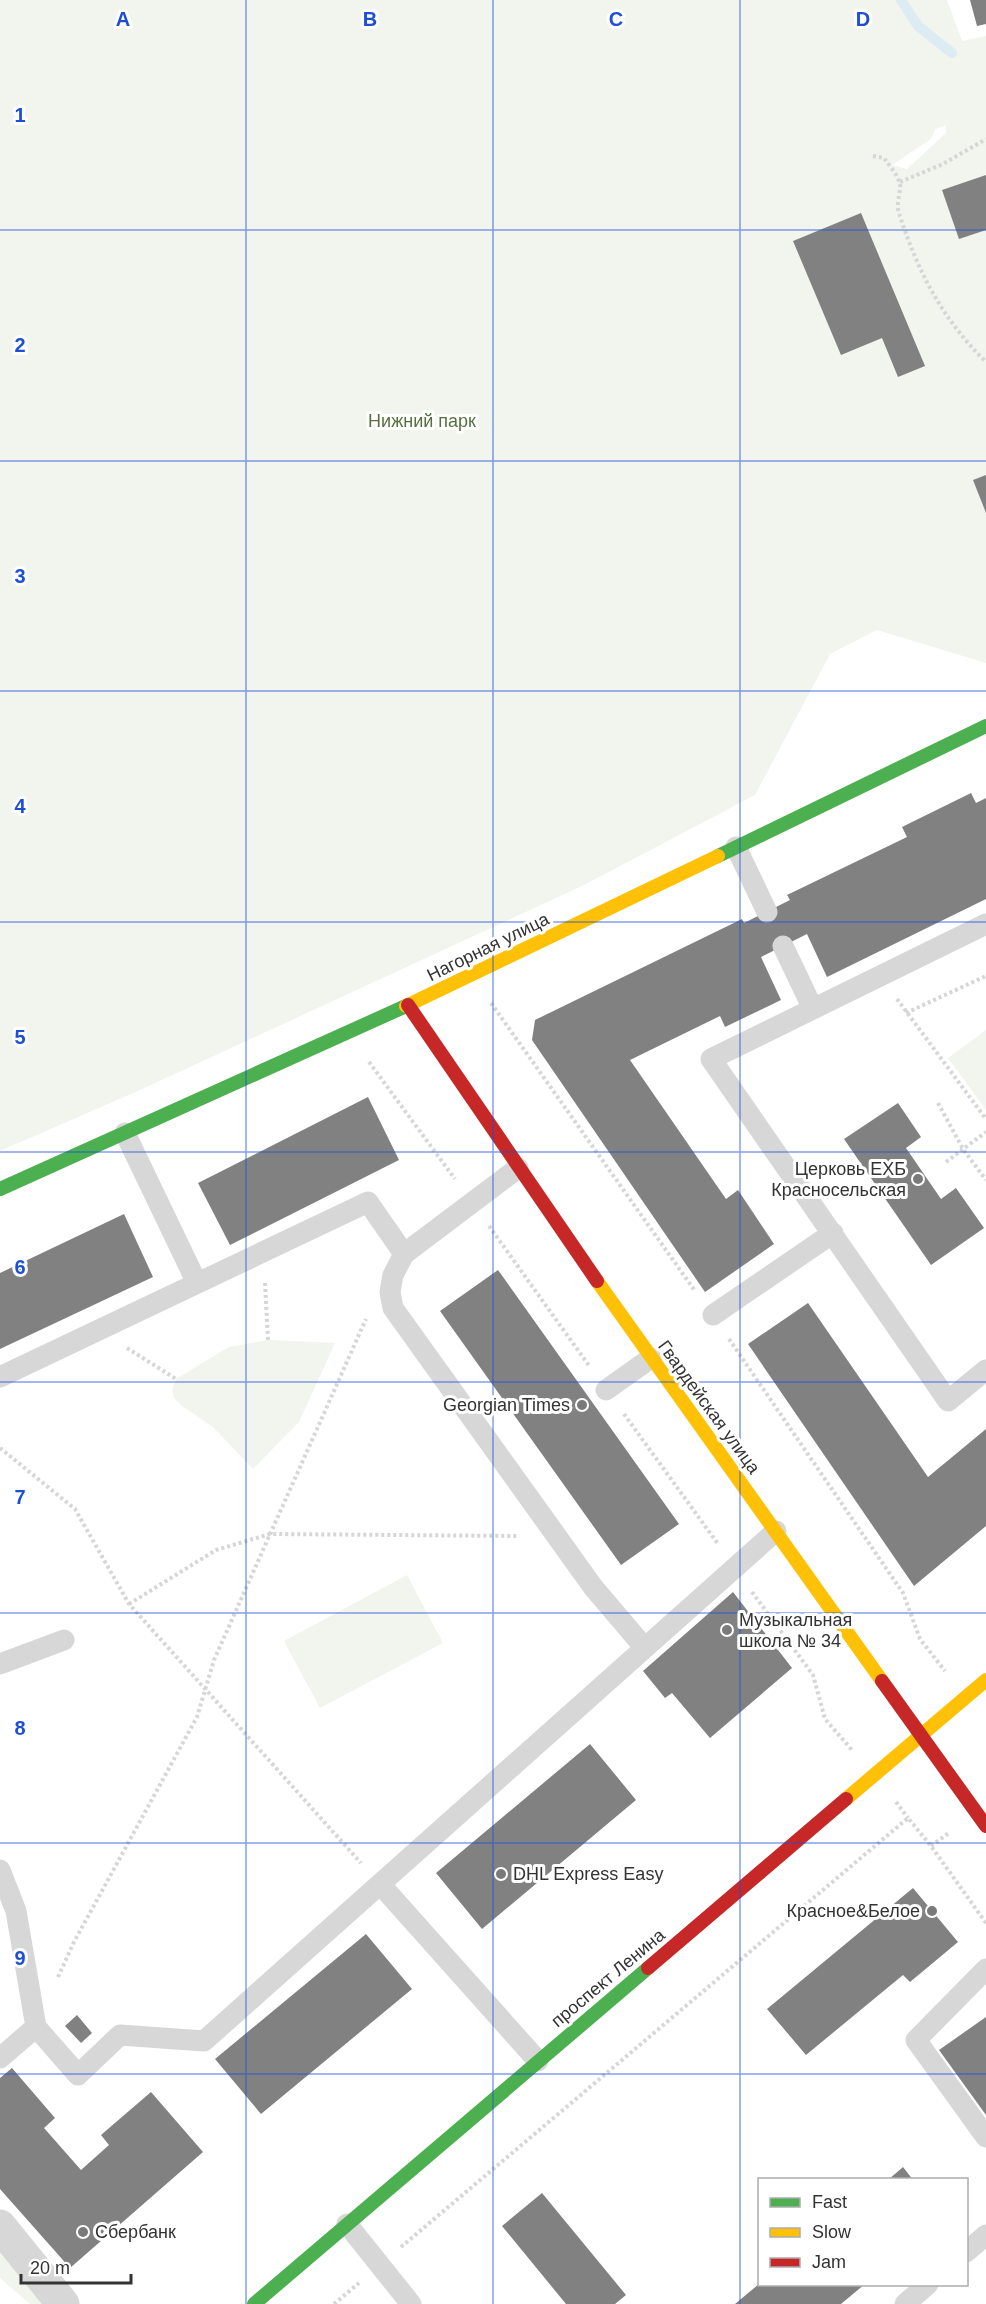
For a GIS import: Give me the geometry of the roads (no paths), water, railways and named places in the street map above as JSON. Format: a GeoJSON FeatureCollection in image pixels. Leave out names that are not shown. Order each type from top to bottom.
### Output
{"type":"FeatureCollection","features":[{"type":"Feature","properties":{"kind":"street","name":"Нагорная улица"},"geometry":{"type":"LineString","coordinates":[[0,1189],[408,1005],[986,726]]}},
{"type":"Feature","properties":{"kind":"street","name":"Гвардейская улица"},"geometry":{"type":"LineString","coordinates":[[408,1005],[518,1168],[651,1358],[986,1826]]}},
{"type":"Feature","properties":{"kind":"street","name":"проспект Ленина"},"geometry":{"type":"LineString","coordinates":[[254,2304],[986,1680]]}},
{"type":"Feature","properties":{"kind":"street"},"geometry":{"type":"LineString","coordinates":[[0,2226],[63,2304]]}},
{"type":"Feature","properties":{"kind":"lane"},"geometry":{"type":"LineString","coordinates":[[736,847],[767,912]]}},
{"type":"Feature","properties":{"kind":"lane"},"geometry":{"type":"LineString","coordinates":[[986,924],[711,1059],[948,1401],[986,1370]]}},
{"type":"Feature","properties":{"kind":"lane"},"geometry":{"type":"LineString","coordinates":[[783,946],[813,1009]]}},
{"type":"Feature","properties":{"kind":"lane"},"geometry":{"type":"LineString","coordinates":[[125,1132],[197,1283]]}},
{"type":"Feature","properties":{"kind":"lane"},"geometry":{"type":"LineString","coordinates":[[518,1168],[404,1254],[393,1275],[390,1292],[393,1308],[592,1587],[644,1647]]}},
{"type":"Feature","properties":{"kind":"lane"},"geometry":{"type":"LineString","coordinates":[[0,1377],[368,1202],[404,1254]]}},
{"type":"Feature","properties":{"kind":"lane"},"geometry":{"type":"LineString","coordinates":[[712,1315],[833,1233]]}},
{"type":"Feature","properties":{"kind":"lane"},"geometry":{"type":"LineString","coordinates":[[606,1390],[651,1358]]}},
{"type":"Feature","properties":{"kind":"lane"},"geometry":{"type":"LineString","coordinates":[[0,1870],[16,1911],[36,2027],[78,2075],[120,2035],[204,2041],[776,1531]]}},
{"type":"Feature","properties":{"kind":"lane"},"geometry":{"type":"LineString","coordinates":[[0,1664],[64,1640]]}},
{"type":"Feature","properties":{"kind":"lane"},"geometry":{"type":"LineString","coordinates":[[380,1884],[538,2061]]}},
{"type":"Feature","properties":{"kind":"lane"},"geometry":{"type":"LineString","coordinates":[[986,1969],[916,2040],[986,2138]]}},
{"type":"Feature","properties":{"kind":"lane"},"geometry":{"type":"LineString","coordinates":[[0,2058],[36,2027]]}},
{"type":"Feature","properties":{"kind":"lane"},"geometry":{"type":"LineString","coordinates":[[347,2224],[411,2304]]}},
{"type":"Feature","properties":{"kind":"lane"},"geometry":{"type":"LineString","coordinates":[[968,2250],[986,2235]]}},
{"type":"Feature","properties":{"kind":"lane"},"geometry":{"type":"LineString","coordinates":[[907,2303],[926,2286]]}},
{"type":"Feature","properties":{"kind":"waterway"},"geometry":{"type":"LineString","coordinates":[[901,0],[918,26],[952,53]]}},
{"type":"Feature","properties":{"kind":"place","name":"Церковь ЕХБ Красносельская"},"geometry":{"type":"Point","coordinates":[918,1179]}},
{"type":"Feature","properties":{"kind":"place","name":"Georgian Times"},"geometry":{"type":"Point","coordinates":[582,1405]}},
{"type":"Feature","properties":{"kind":"place","name":"Музыкальная школа № 34"},"geometry":{"type":"Point","coordinates":[727,1630]}},
{"type":"Feature","properties":{"kind":"place","name":"DHL Express Easy"},"geometry":{"type":"Point","coordinates":[501,1874]}},
{"type":"Feature","properties":{"kind":"place","name":"Красное&Белое"},"geometry":{"type":"Point","coordinates":[932,1911]}},
{"type":"Feature","properties":{"kind":"place","name":"Сбербанк"},"geometry":{"type":"Point","coordinates":[83,2232]}},
{"type":"Feature","properties":{"kind":"park label","name":"Нижний парк"},"geometry":{"type":"Point","coordinates":[422,421]}}]}
